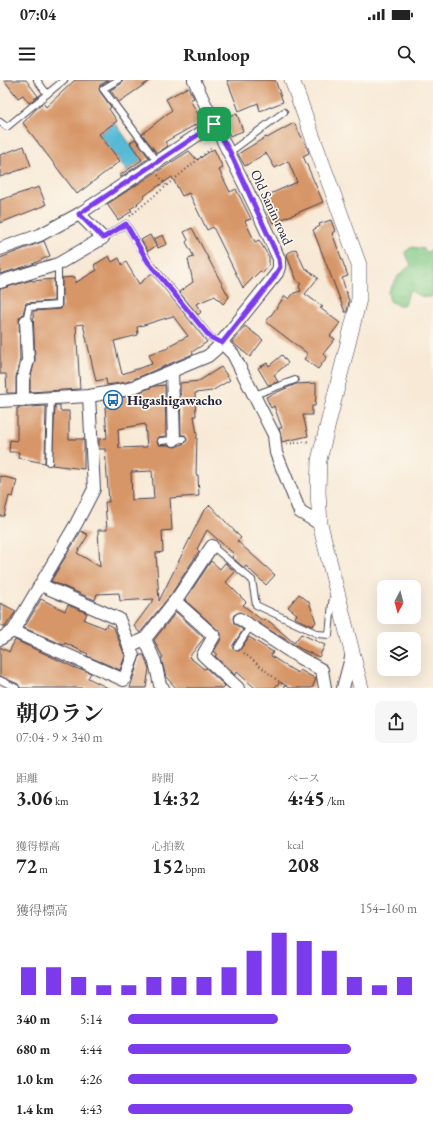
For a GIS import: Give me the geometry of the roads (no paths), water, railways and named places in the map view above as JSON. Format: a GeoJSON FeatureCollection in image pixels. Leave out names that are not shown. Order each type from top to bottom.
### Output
{"type":"FeatureCollection","features":[{"type":"Feature","properties":{"kind":"street","name":"Old Sanin road"},"geometry":{"type":"LineString","coordinates":[[0,401],[89,396],[129,389],[208,356],[222,343],[273,279],[280,267],[279,259],[230,152],[214,124],[194,80]]}},
{"type":"Feature","properties":{"kind":"street"},"geometry":{"type":"LineString","coordinates":[[292,80],[359,265],[359,299],[319,460],[320,524],[361,688]]}},
{"type":"Feature","properties":{"kind":"street"},"geometry":{"type":"LineString","coordinates":[[0,249],[40,235],[79,214],[214,124]]}},
{"type":"Feature","properties":{"kind":"street"},"geometry":{"type":"LineString","coordinates":[[0,282],[58,264],[103,238],[79,214]]}},
{"type":"Feature","properties":{"kind":"street"},"geometry":{"type":"LineString","coordinates":[[23,400],[23,379],[28,360],[26,321]]}},
{"type":"Feature","properties":{"kind":"street"},"geometry":{"type":"LineString","coordinates":[[222,343],[233,354],[274,435],[276,453],[300,512],[320,524]]}},
{"type":"Feature","properties":{"kind":"street"},"geometry":{"type":"LineString","coordinates":[[172,372],[179,439]]}},
{"type":"Feature","properties":{"kind":"street"},"geometry":{"type":"LineString","coordinates":[[41,585],[119,619],[133,656],[124,680],[6,634],[41,585],[94,489],[89,396]]}},
{"type":"Feature","properties":{"kind":"street"},"geometry":{"type":"LineString","coordinates":[[129,646],[145,639],[175,602],[212,546]]}},
{"type":"Feature","properties":{"kind":"street"},"geometry":{"type":"LineString","coordinates":[[175,602],[214,636],[203,655],[238,688]]}},
{"type":"Feature","properties":{"kind":"street"},"geometry":{"type":"LineString","coordinates":[[240,619],[250,627],[322,670],[325,688]]}},
{"type":"Feature","properties":{"kind":"street"},"geometry":{"type":"LineString","coordinates":[[145,639],[155,662],[160,686],[163,688]]}},
{"type":"Feature","properties":{"kind":"street"},"geometry":{"type":"LineString","coordinates":[[343,688],[352,654]]}},
{"type":"Feature","properties":{"kind":"lane"},"geometry":{"type":"LineString","coordinates":[[37,80],[47,94]]}},
{"type":"Feature","properties":{"kind":"lane"},"geometry":{"type":"LineString","coordinates":[[0,122],[7,127],[64,80]]}},
{"type":"Feature","properties":{"kind":"lane"},"geometry":{"type":"LineString","coordinates":[[118,80],[103,89],[158,161]]}},
{"type":"Feature","properties":{"kind":"lane"},"geometry":{"type":"LineString","coordinates":[[230,152],[284,112]]}},
{"type":"Feature","properties":{"kind":"lane"},"geometry":{"type":"LineString","coordinates":[[103,238],[126,224],[148,262],[210,337],[222,343]]}},
{"type":"Feature","properties":{"kind":"lane"},"geometry":{"type":"LineString","coordinates":[[26,321],[29,307],[58,305],[58,264]]}},
{"type":"Feature","properties":{"kind":"lane"},"geometry":{"type":"LineString","coordinates":[[254,395],[295,380]]}},
{"type":"Feature","properties":{"kind":"lane"},"geometry":{"type":"LineString","coordinates":[[48,462],[50,398]]}},
{"type":"Feature","properties":{"kind":"lane"},"geometry":{"type":"LineString","coordinates":[[162,441],[179,439]]}},
{"type":"Feature","properties":{"kind":"lane"},"geometry":{"type":"LineString","coordinates":[[212,546],[252,580],[256,605],[318,634],[329,635],[332,603],[336,590]]}},
{"type":"Feature","properties":{"kind":"lane"},"geometry":{"type":"LineString","coordinates":[[237,647],[250,627]]}},
{"type":"Feature","properties":{"kind":"lane"},"geometry":{"type":"LineString","coordinates":[[0,680],[16,688]]}},
{"type":"Feature","properties":{"kind":"water"},"geometry":{"type":"Polygon","coordinates":[[[115,123],[142,160],[127,171],[99,134],[115,123]]]}},
{"type":"Feature","properties":{"kind":"place","name":"Higashigawacho"},"geometry":{"type":"Point","coordinates":[113,400]}}]}
